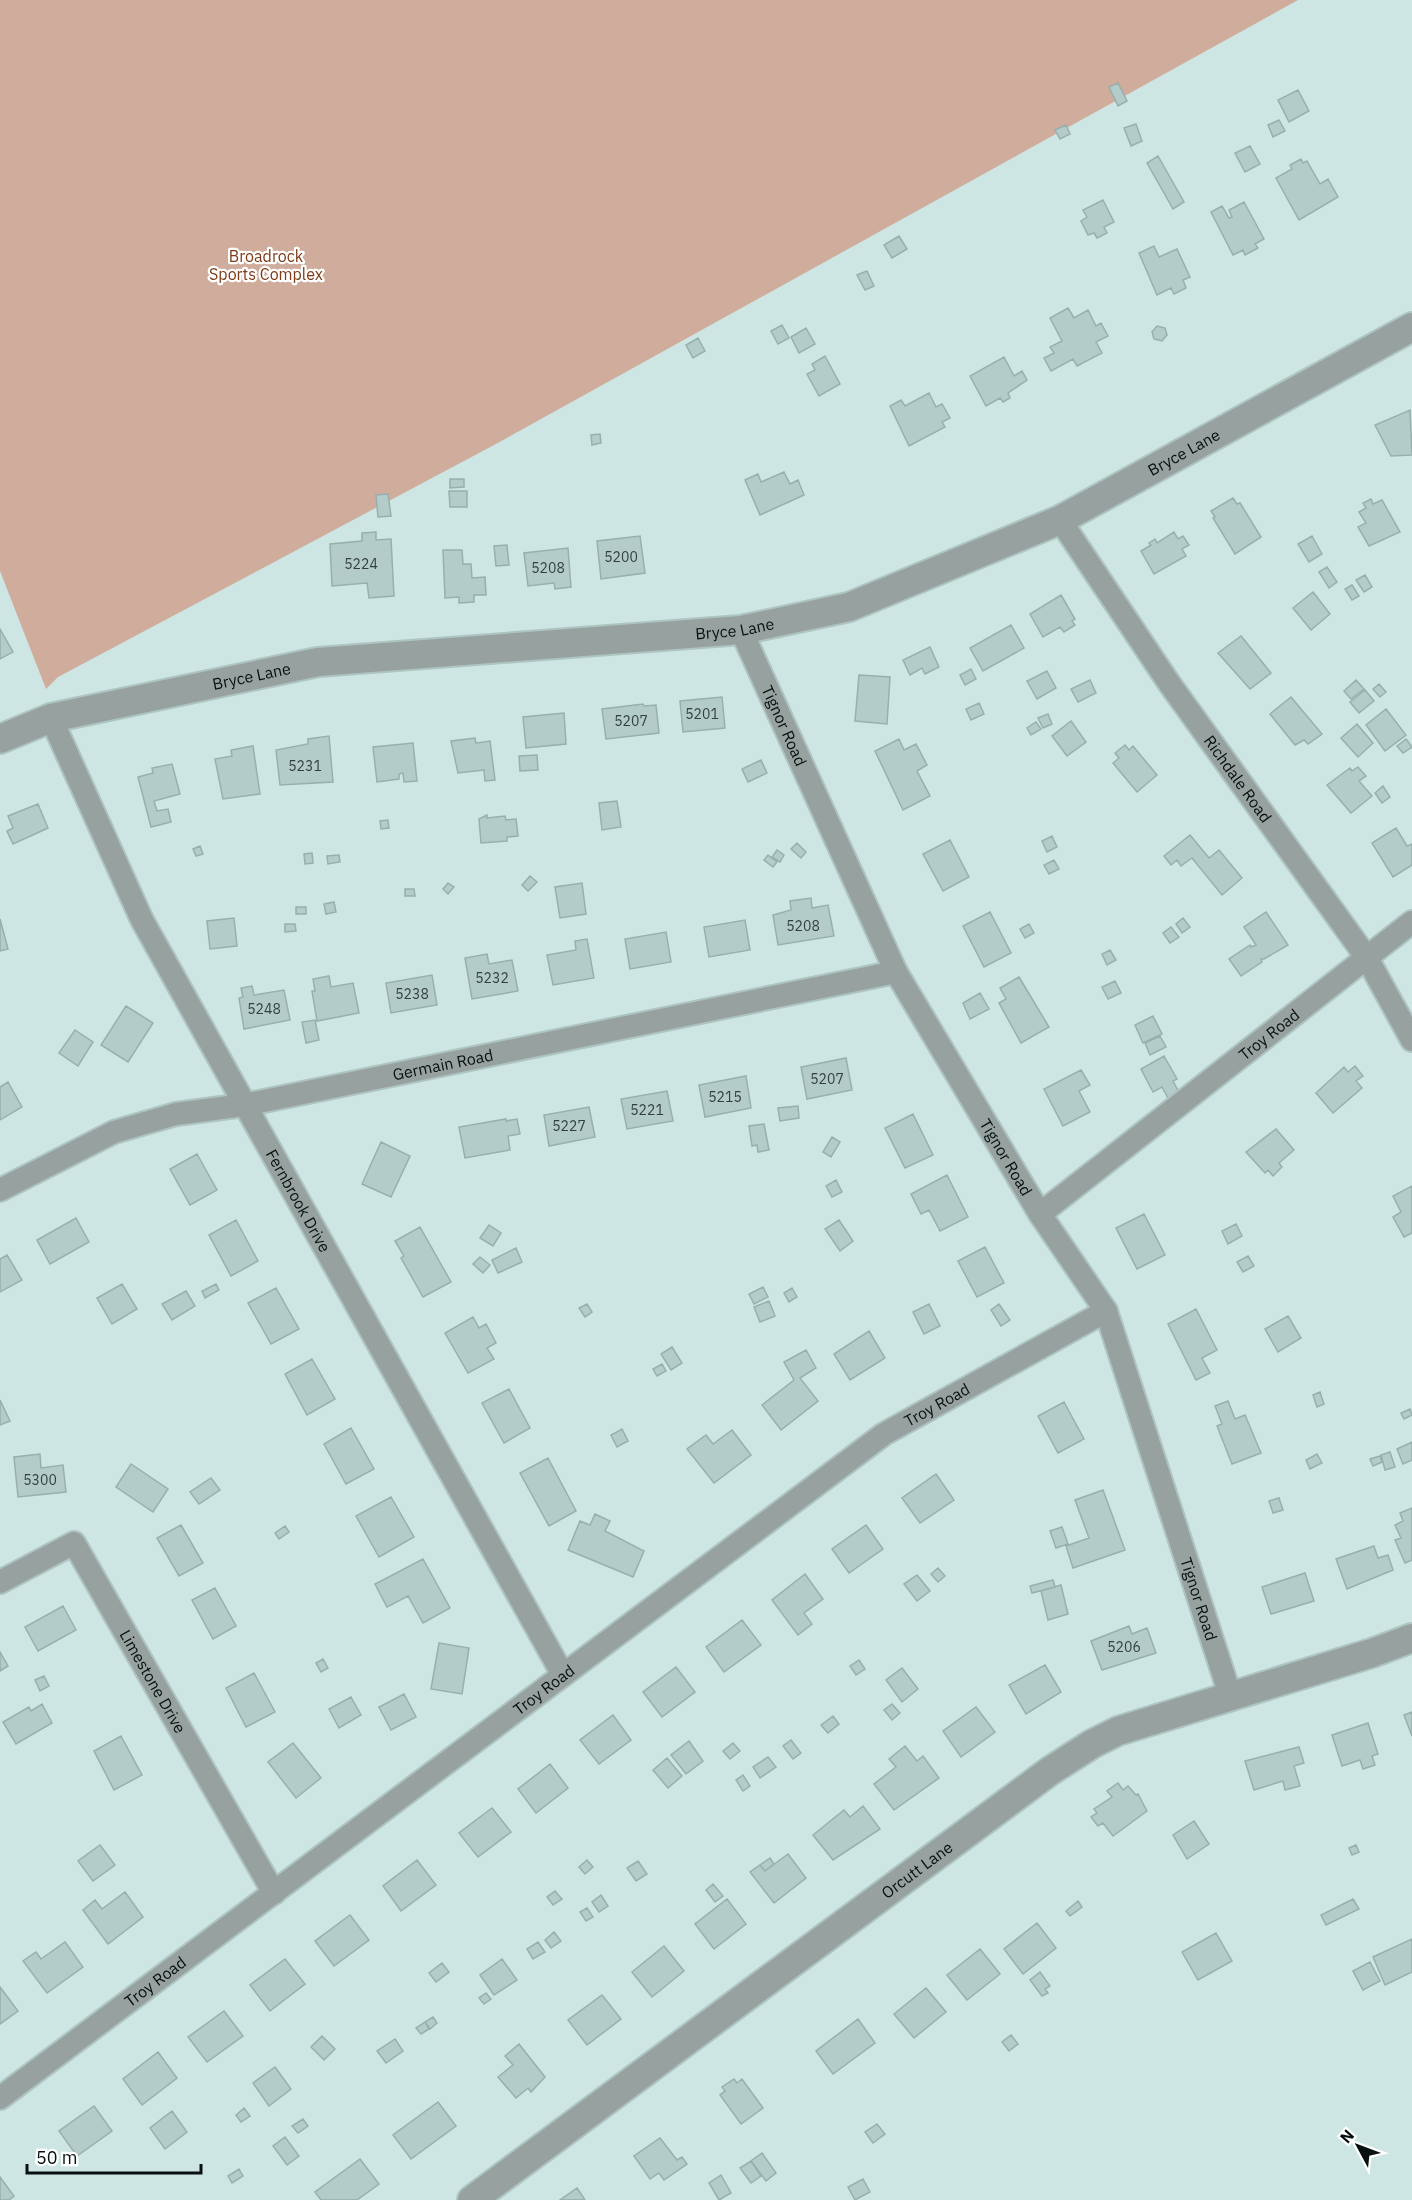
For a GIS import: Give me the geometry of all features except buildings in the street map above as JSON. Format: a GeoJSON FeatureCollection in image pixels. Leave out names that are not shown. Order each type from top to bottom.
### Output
{"type":"FeatureCollection","features":[{"type":"Feature","properties":{"kind":"street","name":"Bryce Lane"},"geometry":{"type":"LineString","coordinates":[[0,739],[51,718],[318,662],[741,630],[849,607],[1060,520],[1412,327]]}},
{"type":"Feature","properties":{"kind":"street","name":"Richdale Road"},"geometry":{"type":"LineString","coordinates":[[1060,520],[1169,683],[1367,958],[1412,1040]]}},
{"type":"Feature","properties":{"kind":"street","name":"Tignor Road"},"geometry":{"type":"LineString","coordinates":[[741,630],[897,972],[1040,1214],[1106,1311],[1231,1698]]}},
{"type":"Feature","properties":{"kind":"street","name":"Fernbrook Drive"},"geometry":{"type":"LineString","coordinates":[[51,718],[142,921],[563,1675]]}},
{"type":"Feature","properties":{"kind":"street","name":"Troy Road"},"geometry":{"type":"LineString","coordinates":[[1040,1214],[1412,922]]}},
{"type":"Feature","properties":{"kind":"street","name":"Germain Road"},"geometry":{"type":"LineString","coordinates":[[0,1190],[114,1132],[176,1114],[244,1105],[897,972]]}},
{"type":"Feature","properties":{"kind":"street","name":"Troy Road"},"geometry":{"type":"LineString","coordinates":[[0,2098],[884,1434],[1106,1311]]}},
{"type":"Feature","properties":{"kind":"street","name":"Limestone Drive"},"geometry":{"type":"LineString","coordinates":[[0,1582],[74,1543],[274,1893]]}},
{"type":"Feature","properties":{"kind":"street","name":"Orcutt Lane"},"geometry":{"type":"LineString","coordinates":[[472,2200],[1050,1771],[1092,1744],[1118,1731],[1162,1716],[1231,1698],[1412,1638]]}},
{"type":"Feature","properties":{"kind":"green space","name":"Broadrock Sports Complex"},"geometry":{"type":"Polygon","coordinates":[[[0,0],[1298,0],[494,445],[58,677],[46,689],[0,571],[0,0]]]}}]}
